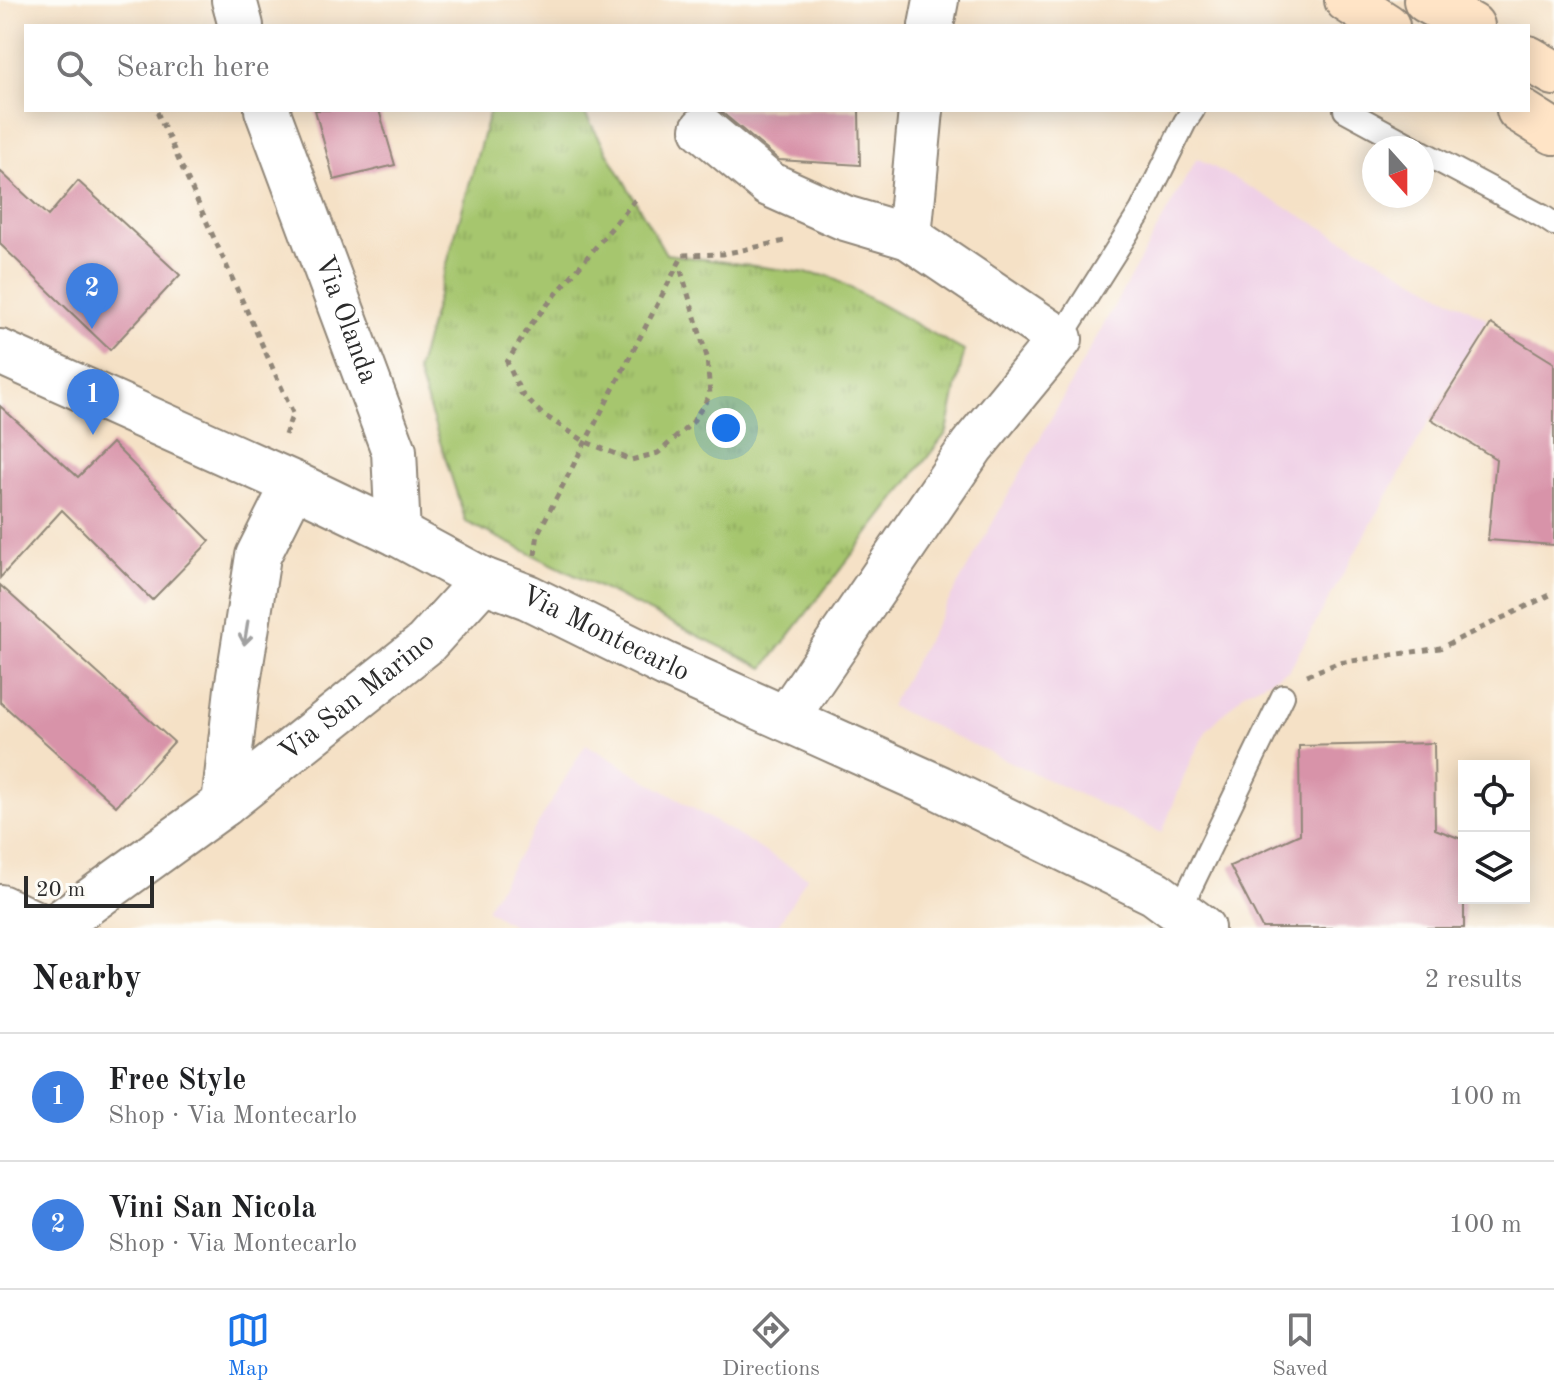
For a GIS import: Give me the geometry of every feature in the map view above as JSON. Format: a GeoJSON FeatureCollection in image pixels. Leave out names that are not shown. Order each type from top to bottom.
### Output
{"type":"FeatureCollection","features":[{"type":"Feature","properties":{"kind":"main road"},"geometry":{"type":"LineString","coordinates":[[1347,0],[1384,24]]}},
{"type":"Feature","properties":{"kind":"main road"},"geometry":{"type":"LineString","coordinates":[[1426,0],[1468,24]]}},
{"type":"Feature","properties":{"kind":"main road"},"geometry":{"type":"LineString","coordinates":[[1530,59],[1554,73]]}},
{"type":"Feature","properties":{"kind":"main road"},"geometry":{"type":"LineString","coordinates":[[1522,112],[1554,132]]}},
{"type":"Feature","properties":{"kind":"street"},"geometry":{"type":"LineString","coordinates":[[234,0],[240,24]]}},
{"type":"Feature","properties":{"kind":"street"},"geometry":{"type":"LineString","coordinates":[[931,24],[936,0]]}},
{"type":"Feature","properties":{"kind":"street","name":"Via Olanda"},"geometry":{"type":"LineString","coordinates":[[268,112],[394,451],[398,534]]}},
{"type":"Feature","properties":{"kind":"street"},"geometry":{"type":"LineString","coordinates":[[909,237],[921,112]]}},
{"type":"Feature","properties":{"kind":"street"},"geometry":{"type":"LineString","coordinates":[[703,129],[769,184],[845,218],[909,237],[1060,339],[972,446],[786,718]]}},
{"type":"Feature","properties":{"kind":"street","name":"Via Montecarlo"},"geometry":{"type":"LineString","coordinates":[[0,352],[282,478],[398,534],[483,580],[528,597],[666,665],[940,788],[1155,893],[1190,919]]}},
{"type":"Feature","properties":{"kind":"street"},"geometry":{"type":"LineString","coordinates":[[224,804],[237,689],[258,556],[282,478]]}},
{"type":"Feature","properties":{"kind":"street","name":"Via San Marino"},"geometry":{"type":"LineString","coordinates":[[53,928],[224,804],[425,644],[483,580]]}},
{"type":"Feature","properties":{"kind":"street"},"geometry":{"type":"LineString","coordinates":[[0,907],[45,928]]}},
{"type":"Feature","properties":{"kind":"lane"},"geometry":{"type":"LineString","coordinates":[[1060,339],[1141,211],[1192,112]]}},
{"type":"Feature","properties":{"kind":"lane"},"geometry":{"type":"LineString","coordinates":[[1349,112],[1393,136]]}},
{"type":"Feature","properties":{"kind":"lane"},"geometry":{"type":"LineString","coordinates":[[1434,159],[1554,224]]}},
{"type":"Feature","properties":{"kind":"lane"},"geometry":{"type":"LineString","coordinates":[[1190,919],[1283,696]]}},
{"type":"Feature","properties":{"kind":"path"},"geometry":{"type":"LineString","coordinates":[[157,112],[293,413],[282,478]]}},
{"type":"Feature","properties":{"kind":"path"},"geometry":{"type":"LineString","coordinates":[[635,200],[532,323],[507,362],[521,393],[542,414],[586,442],[631,460],[658,453],[692,423],[710,395],[707,357],[679,264]]}},
{"type":"Feature","properties":{"kind":"path"},"geometry":{"type":"LineString","coordinates":[[528,597],[538,533],[683,255],[723,254],[804,237],[845,218]]}},
{"type":"Feature","properties":{"kind":"path"},"geometry":{"type":"LineString","coordinates":[[1283,696],[1295,679],[1338,663],[1440,648],[1554,593]]}},
{"type":"Feature","properties":{"kind":"shaded area"},"geometry":{"type":"Polygon","coordinates":[[[1197,158],[1487,319],[1289,670],[1245,692],[1207,730],[1189,764],[1162,833],[890,706],[1197,158]]]}},
{"type":"Feature","properties":{"kind":"shaded area"},"geometry":{"type":"Polygon","coordinates":[[[586,744],[807,877],[776,928],[517,928],[486,909],[586,744]]]}},
{"type":"Feature","properties":{"kind":"green space"},"geometry":{"type":"Polygon","coordinates":[[[489,112],[584,112],[666,254],[829,276],[964,351],[947,432],[764,668],[466,522],[417,371],[489,112]]]}},
{"type":"Feature","properties":{"kind":"building"},"geometry":{"type":"Polygon","coordinates":[[[316,112],[380,112],[395,165],[334,180],[316,112]]]}},
{"type":"Feature","properties":{"kind":"building"},"geometry":{"type":"Polygon","coordinates":[[[721,112],[859,112],[860,165],[779,160],[721,112]]]}},
{"type":"Feature","properties":{"kind":"building"},"geometry":{"type":"Polygon","coordinates":[[[0,171],[48,216],[78,181],[180,275],[110,350],[0,244],[0,171]]]}},
{"type":"Feature","properties":{"kind":"building"},"geometry":{"type":"Polygon","coordinates":[[[1491,324],[1554,363],[1554,545],[1488,540],[1496,459],[1431,419],[1491,324]]]}},
{"type":"Feature","properties":{"kind":"building"},"geometry":{"type":"Polygon","coordinates":[[[0,406],[78,477],[112,443],[210,541],[152,600],[62,510],[0,578],[0,406]]]}},
{"type":"Feature","properties":{"kind":"building"},"geometry":{"type":"Polygon","coordinates":[[[0,585],[174,742],[116,806],[0,702],[0,585]]]}},
{"type":"Feature","properties":{"kind":"building"},"geometry":{"type":"Polygon","coordinates":[[[1434,743],[1435,829],[1458,838],[1458,904],[1464,904],[1464,928],[1262,928],[1230,866],[1300,834],[1299,746],[1434,743]]]}},
{"type":"Feature","properties":{"kind":"place","name":"Vini San Nicola"},"geometry":{"type":"Point","coordinates":[92,329]}},
{"type":"Feature","properties":{"kind":"place","name":"Free Style"},"geometry":{"type":"Point","coordinates":[93,435]}}]}
